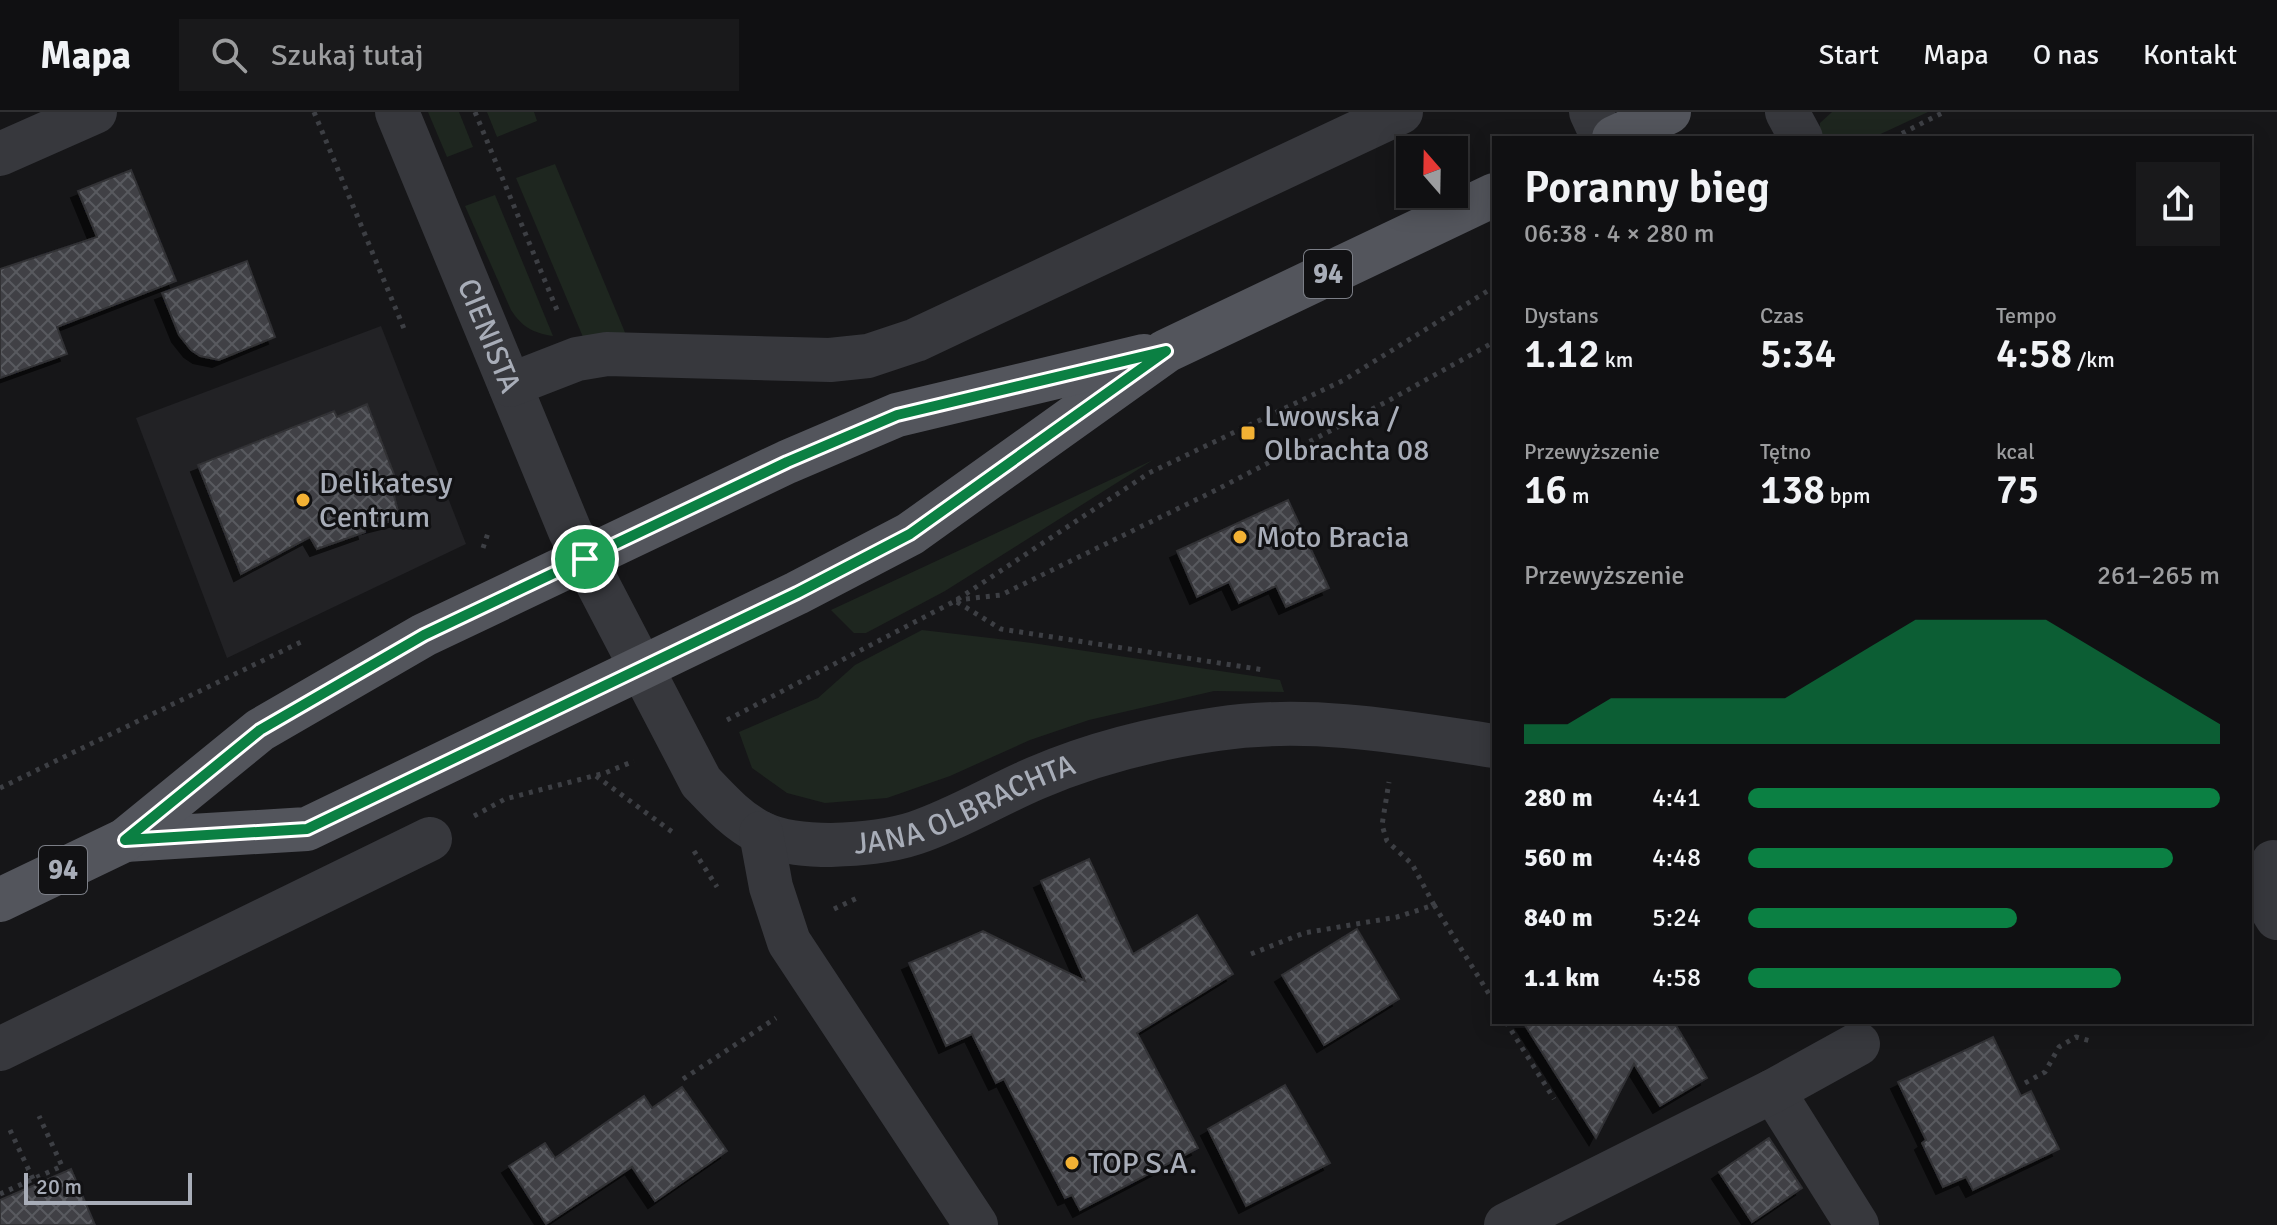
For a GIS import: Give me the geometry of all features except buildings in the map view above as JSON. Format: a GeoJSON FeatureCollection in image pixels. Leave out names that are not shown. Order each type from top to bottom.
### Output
{"type":"FeatureCollection","features":[{"type":"Feature","properties":{"kind":"main road"},"geometry":{"type":"LineString","coordinates":[[1618,136],[1669,112]]}},
{"type":"Feature","properties":{"kind":"main road","name":"94"},"geometry":{"type":"LineString","coordinates":[[125,840],[307,829],[797,593],[910,534],[1166,351],[1492,198]]}},
{"type":"Feature","properties":{"kind":"main road","name":"94"},"geometry":{"type":"LineString","coordinates":[[0,900],[125,840],[260,730],[424,635],[787,462],[897,415],[1166,351]]}},
{"type":"Feature","properties":{"kind":"street"},"geometry":{"type":"LineString","coordinates":[[0,154],[95,112]]}},
{"type":"Feature","properties":{"kind":"street","name":"CIENISTA"},"geometry":{"type":"LineString","coordinates":[[397,112],[565,520],[585,559]]}},
{"type":"Feature","properties":{"kind":"street"},"geometry":{"type":"LineString","coordinates":[[510,385],[577,359],[607,354],[805,360],[868,356],[916,340],[1401,112]]}},
{"type":"Feature","properties":{"kind":"street"},"geometry":{"type":"LineString","coordinates":[[1591,112],[1602,136]]}},
{"type":"Feature","properties":{"kind":"street"},"geometry":{"type":"LineString","coordinates":[[1787,112],[1800,136]]}},
{"type":"Feature","properties":{"kind":"street","name":"JANA OLBRACHTA"},"geometry":{"type":"LineString","coordinates":[[585,559],[701,782],[730,813],[761,833],[805,845],[868,843],[913,834],[1093,756],[1220,728],[1308,723],[1492,746]]}},
{"type":"Feature","properties":{"kind":"street"},"geometry":{"type":"LineString","coordinates":[[761,833],[771,887],[789,942],[976,1225]]}},
{"type":"Feature","properties":{"kind":"street"},"geometry":{"type":"LineString","coordinates":[[0,1049],[430,839]]}},
{"type":"Feature","properties":{"kind":"street"},"geometry":{"type":"LineString","coordinates":[[2267,861],[2267,902],[2277,918]]}},
{"type":"Feature","properties":{"kind":"street"},"geometry":{"type":"LineString","coordinates":[[1506,1225],[1773,1091],[1858,1044]]}},
{"type":"Feature","properties":{"kind":"street"},"geometry":{"type":"LineString","coordinates":[[1773,1091],[1857,1225]]}},
{"type":"Feature","properties":{"kind":"path"},"geometry":{"type":"LineString","coordinates":[[314,112],[405,331]]}},
{"type":"Feature","properties":{"kind":"path"},"geometry":{"type":"LineString","coordinates":[[475,112],[577,359]]}},
{"type":"Feature","properties":{"kind":"path"},"geometry":{"type":"LineString","coordinates":[[1897,136],[1944,112]]}},
{"type":"Feature","properties":{"kind":"path"},"geometry":{"type":"LineString","coordinates":[[430,839],[505,799],[605,773],[749,710],[955,601],[1149,473],[1344,380],[1492,288]]}},
{"type":"Feature","properties":{"kind":"path"},"geometry":{"type":"LineString","coordinates":[[955,601],[1001,595],[1214,491],[1492,343]]}},
{"type":"Feature","properties":{"kind":"path"},"geometry":{"type":"LineString","coordinates":[[481,553],[489,530]]}},
{"type":"Feature","properties":{"kind":"path"},"geometry":{"type":"LineString","coordinates":[[955,601],[1001,629],[1273,671]]}},
{"type":"Feature","properties":{"kind":"path"},"geometry":{"type":"LineString","coordinates":[[0,788],[318,633]]}},
{"type":"Feature","properties":{"kind":"path"},"geometry":{"type":"LineString","coordinates":[[1391,774],[1382,825],[1387,841],[1412,864],[1492,999]]}},
{"type":"Feature","properties":{"kind":"path"},"geometry":{"type":"LineString","coordinates":[[1251,954],[1304,933],[1397,917],[1434,905]]}},
{"type":"Feature","properties":{"kind":"path"},"geometry":{"type":"LineString","coordinates":[[683,1079],[786,1012]]}},
{"type":"Feature","properties":{"kind":"path"},"geometry":{"type":"LineString","coordinates":[[1507,1024],[1554,1099]]}},
{"type":"Feature","properties":{"kind":"path"},"geometry":{"type":"LineString","coordinates":[[2025,1083],[2045,1072],[2059,1047],[2076,1037],[2094,1042]]}},
{"type":"Feature","properties":{"kind":"path"},"geometry":{"type":"LineString","coordinates":[[0,1194],[62,1166],[39,1116]]}},
{"type":"Feature","properties":{"kind":"path"},"geometry":{"type":"LineString","coordinates":[[10,1130],[33,1179]]}},
{"type":"Feature","properties":{"kind":"shaded area"},"geometry":{"type":"Polygon","coordinates":[[[428,112],[459,112],[473,147],[447,157],[428,112]]]}},
{"type":"Feature","properties":{"kind":"shaded area"},"geometry":{"type":"Polygon","coordinates":[[[487,112],[534,112],[537,121],[497,137],[487,112]]]}},
{"type":"Feature","properties":{"kind":"shaded area"},"geometry":{"type":"Polygon","coordinates":[[[1832,112],[1928,112],[1876,136],[1820,136],[1820,123],[1832,112]]]}},
{"type":"Feature","properties":{"kind":"shaded area"},"geometry":{"type":"Polygon","coordinates":[[[555,164],[627,338],[583,337],[516,178],[555,164]]]}},
{"type":"Feature","properties":{"kind":"shaded area"},"geometry":{"type":"Polygon","coordinates":[[[495,195],[553,336],[529,328],[511,310],[465,206],[495,195]]]}},
{"type":"Feature","properties":{"kind":"shaded area"},"geometry":{"type":"Polygon","coordinates":[[[381,326],[466,544],[227,658],[136,418],[381,326]]]}},
{"type":"Feature","properties":{"kind":"shaded area"},"geometry":{"type":"Polygon","coordinates":[[[1153,460],[945,591],[866,633],[854,633],[831,610],[1153,460]]]}},
{"type":"Feature","properties":{"kind":"shaded area"},"geometry":{"type":"Polygon","coordinates":[[[922,630],[1280,680],[1284,692],[1214,691],[1089,720],[1030,740],[950,776],[887,798],[825,803],[787,793],[752,768],[739,732],[818,698],[855,665],[922,630]]]}},
{"type":"Feature","properties":{"kind":"place","name":"Lwowska / Olbrachta 08"},"geometry":{"type":"Point","coordinates":[1248,433]}},
{"type":"Feature","properties":{"kind":"place","name":"Delikatesy Centrum"},"geometry":{"type":"Point","coordinates":[303,500]}},
{"type":"Feature","properties":{"kind":"place","name":"Moto Bracia"},"geometry":{"type":"Point","coordinates":[1240,537]}},
{"type":"Feature","properties":{"kind":"place","name":"TOP S.A."},"geometry":{"type":"Point","coordinates":[1072,1163]}},
{"type":"Feature","properties":{"kind":"route"},"geometry":{"type":"LineString","coordinates":[[1166,351],[910,534],[797,593],[307,829],[125,840],[260,730],[424,635],[585,559],[787,462],[897,415],[1166,351]]}}]}
